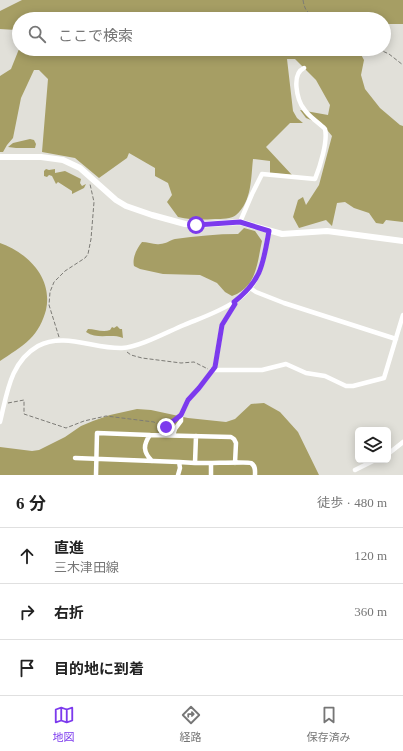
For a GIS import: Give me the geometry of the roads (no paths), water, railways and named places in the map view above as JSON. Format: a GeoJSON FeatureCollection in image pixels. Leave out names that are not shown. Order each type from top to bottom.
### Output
{"type":"FeatureCollection","features":[{"type":"Feature","properties":{"kind":"main road"},"geometry":{"type":"LineString","coordinates":[[0,157],[41,157],[64,160],[80,168],[116,200],[126,206],[185,224],[196,225],[240,222],[282,234],[334,232],[403,241]]}},
{"type":"Feature","properties":{"kind":"street"},"geometry":{"type":"LineString","coordinates":[[240,222],[262,174],[315,179],[326,133],[322,125],[310,116],[302,106],[296,82],[299,70],[304,68]]}},
{"type":"Feature","properties":{"kind":"street"},"geometry":{"type":"LineString","coordinates":[[0,422],[16,367],[22,359],[39,346],[49,342],[62,341],[110,348],[123,348],[152,339],[234,302],[250,288],[260,271],[269,231]]}},
{"type":"Feature","properties":{"kind":"street"},"geometry":{"type":"LineString","coordinates":[[250,288],[284,303],[396,339]]}},
{"type":"Feature","properties":{"kind":"street"},"geometry":{"type":"LineString","coordinates":[[173,435],[181,421],[181,415],[188,400],[215,367],[222,325],[233,309],[235,304],[234,302]]}},
{"type":"Feature","properties":{"kind":"street"},"geometry":{"type":"LineString","coordinates":[[212,370],[262,370],[286,364],[306,373],[325,376],[346,386],[353,386],[384,378],[402,319]]}},
{"type":"Feature","properties":{"kind":"street"},"geometry":{"type":"LineString","coordinates":[[96,475],[97,433],[230,438],[234,439],[236,443],[236,464]]}},
{"type":"Feature","properties":{"kind":"street"},"geometry":{"type":"LineString","coordinates":[[150,435],[144,445],[144,449],[148,458],[152,461]]}},
{"type":"Feature","properties":{"kind":"street"},"geometry":{"type":"LineString","coordinates":[[195,463],[196,436]]}},
{"type":"Feature","properties":{"kind":"street"},"geometry":{"type":"LineString","coordinates":[[391,452],[403,442]]}},
{"type":"Feature","properties":{"kind":"street"},"geometry":{"type":"LineString","coordinates":[[75,458],[195,463],[251,463],[255,467],[255,475]]}},
{"type":"Feature","properties":{"kind":"street"},"geometry":{"type":"LineString","coordinates":[[178,475],[180,468],[179,462]]}},
{"type":"Feature","properties":{"kind":"street"},"geometry":{"type":"LineString","coordinates":[[211,463],[211,475]]}},
{"type":"Feature","properties":{"kind":"street"},"geometry":{"type":"LineString","coordinates":[[355,470],[369,463]]}}]}
